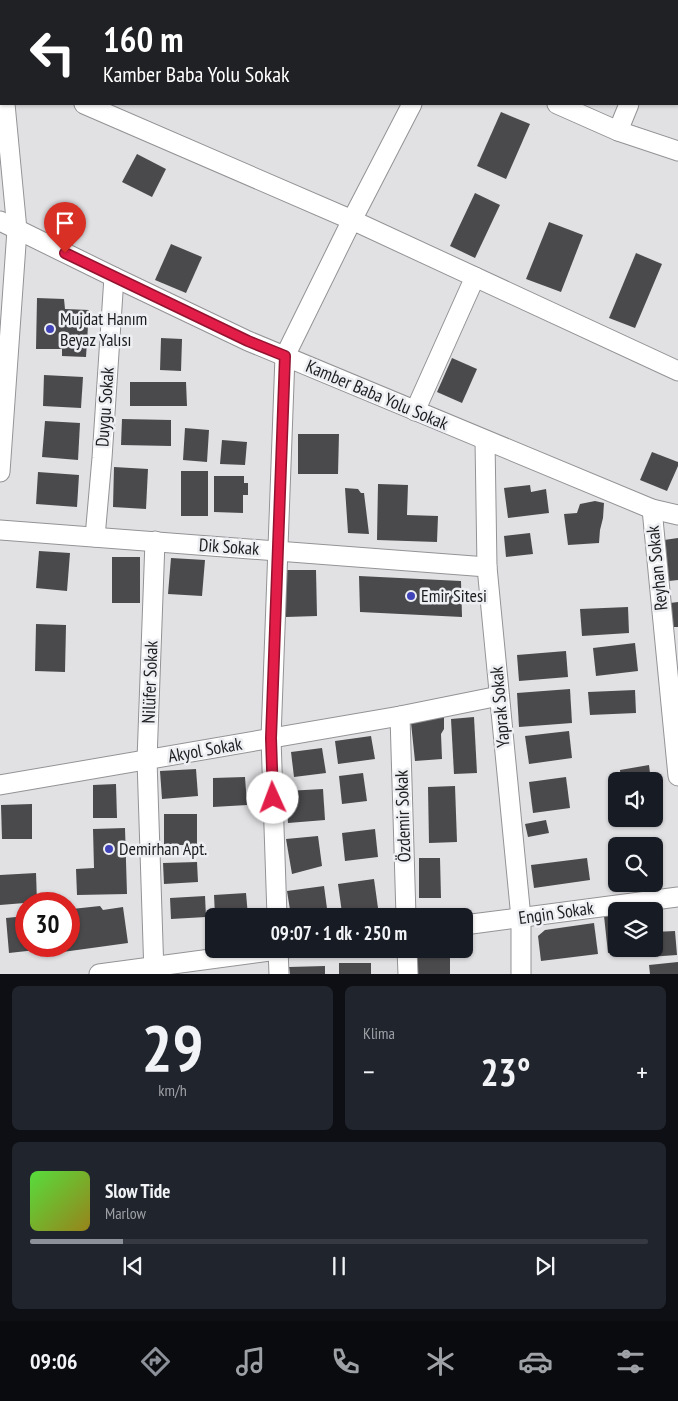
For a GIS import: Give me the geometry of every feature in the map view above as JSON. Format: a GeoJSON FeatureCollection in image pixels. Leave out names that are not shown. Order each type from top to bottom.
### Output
{"type":"FeatureCollection","features":[{"type":"Feature","properties":{"kind":"street"},"geometry":{"type":"LineString","coordinates":[[0,472],[17,230],[4,105]]}},
{"type":"Feature","properties":{"kind":"street"},"geometry":{"type":"LineString","coordinates":[[86,105],[352,220],[678,371]]}},
{"type":"Feature","properties":{"kind":"street"},"geometry":{"type":"LineString","coordinates":[[277,908],[271,738],[285,356],[411,105]]}},
{"type":"Feature","properties":{"kind":"street"},"geometry":{"type":"LineString","coordinates":[[559,105],[618,131],[678,151]]}},
{"type":"Feature","properties":{"kind":"street"},"geometry":{"type":"LineString","coordinates":[[618,131],[629,105]]}},
{"type":"Feature","properties":{"kind":"street","name":"Kamber Baba Yolu Sokak"},"geometry":{"type":"LineString","coordinates":[[0,221],[248,341],[652,509],[678,515]]}},
{"type":"Feature","properties":{"kind":"street","name":"Duygu Sokak"},"geometry":{"type":"LineString","coordinates":[[95,537],[114,277]]}},
{"type":"Feature","properties":{"kind":"street"},"geometry":{"type":"LineString","coordinates":[[415,411],[475,277]]}},
{"type":"Feature","properties":{"kind":"street","name":"Yaprak Sokak"},"geometry":{"type":"LineString","coordinates":[[485,440],[488,567],[521,918],[521,974]]}},
{"type":"Feature","properties":{"kind":"street","name":"Reyhan Sokak"},"geometry":{"type":"LineString","coordinates":[[652,509],[678,776]]}},
{"type":"Feature","properties":{"kind":"street","name":"Dik Sokak"},"geometry":{"type":"LineString","coordinates":[[0,530],[488,567]]}},
{"type":"Feature","properties":{"kind":"street","name":"Nilüfer Sokak"},"geometry":{"type":"LineString","coordinates":[[154,970],[147,760],[155,541]]}},
{"type":"Feature","properties":{"kind":"street","name":"Akyol Sokak"},"geometry":{"type":"LineString","coordinates":[[0,785],[400,716],[499,696]]}},
{"type":"Feature","properties":{"kind":"street","name":"Özdemir Sokak"},"geometry":{"type":"LineString","coordinates":[[400,716],[406,908]]}},
{"type":"Feature","properties":{"kind":"street","name":"Engin Sokak"},"geometry":{"type":"LineString","coordinates":[[473,924],[678,897]]}},
{"type":"Feature","properties":{"kind":"street"},"geometry":{"type":"LineString","coordinates":[[99,974],[154,970],[226,958]]}},
{"type":"Feature","properties":{"kind":"street"},"geometry":{"type":"LineString","coordinates":[[279,974],[280,958]]}},
{"type":"Feature","properties":{"kind":"street"},"geometry":{"type":"LineString","coordinates":[[407,958],[408,974]]}},
{"type":"Feature","properties":{"kind":"building"},"geometry":{"type":"Polygon","coordinates":[[[501,112],[530,124],[506,179],[477,166],[501,112]]]}},
{"type":"Feature","properties":{"kind":"building"},"geometry":{"type":"Polygon","coordinates":[[[137,154],[166,169],[152,197],[122,182],[137,154]]]}},
{"type":"Feature","properties":{"kind":"building"},"geometry":{"type":"Polygon","coordinates":[[[475,193],[500,205],[475,258],[450,246],[475,193]]]}},
{"type":"Feature","properties":{"kind":"building"},"geometry":{"type":"Polygon","coordinates":[[[549,222],[583,235],[561,292],[526,279],[549,222]]]}},
{"type":"Feature","properties":{"kind":"building"},"geometry":{"type":"Polygon","coordinates":[[[171,244],[202,257],[186,293],[155,280],[171,244]]]}},
{"type":"Feature","properties":{"kind":"building"},"geometry":{"type":"Polygon","coordinates":[[[636,253],[662,264],[635,328],[609,318],[636,253]]]}},
{"type":"Feature","properties":{"kind":"building"},"geometry":{"type":"Polygon","coordinates":[[[37,298],[64,299],[65,309],[89,310],[86,357],[62,356],[62,349],[36,349],[37,298]]]}},
{"type":"Feature","properties":{"kind":"building"},"geometry":{"type":"Polygon","coordinates":[[[161,338],[182,339],[181,371],[160,370],[161,338]]]}},
{"type":"Feature","properties":{"kind":"building"},"geometry":{"type":"Polygon","coordinates":[[[452,358],[477,369],[462,403],[437,392],[452,358]]]}},
{"type":"Feature","properties":{"kind":"building"},"geometry":{"type":"Polygon","coordinates":[[[44,375],[83,377],[81,408],[43,406],[44,375]]]}},
{"type":"Feature","properties":{"kind":"building"},"geometry":{"type":"Polygon","coordinates":[[[130,382],[186,382],[187,406],[130,406],[130,382]]]}},
{"type":"Feature","properties":{"kind":"building"},"geometry":{"type":"Polygon","coordinates":[[[122,419],[171,420],[171,446],[121,445],[122,419]]]}},
{"type":"Feature","properties":{"kind":"building"},"geometry":{"type":"Polygon","coordinates":[[[45,421],[80,423],[78,460],[42,457],[45,421]]]}},
{"type":"Feature","properties":{"kind":"building"},"geometry":{"type":"Polygon","coordinates":[[[185,428],[209,430],[207,462],[183,460],[185,428]]]}},
{"type":"Feature","properties":{"kind":"building"},"geometry":{"type":"Polygon","coordinates":[[[298,434],[339,434],[338,474],[298,474],[298,434]]]}},
{"type":"Feature","properties":{"kind":"building"},"geometry":{"type":"Polygon","coordinates":[[[222,440],[247,442],[245,465],[220,464],[222,440]]]}},
{"type":"Feature","properties":{"kind":"building"},"geometry":{"type":"Polygon","coordinates":[[[652,452],[678,462],[667,491],[640,480],[652,452]]]}},
{"type":"Feature","properties":{"kind":"building"},"geometry":{"type":"Polygon","coordinates":[[[114,467],[148,469],[146,509],[113,507],[114,467]]]}},
{"type":"Feature","properties":{"kind":"building"},"geometry":{"type":"Polygon","coordinates":[[[181,471],[208,471],[208,516],[181,516],[181,471]]]}},
{"type":"Feature","properties":{"kind":"building"},"geometry":{"type":"Polygon","coordinates":[[[38,472],[79,475],[77,507],[36,504],[38,472]]]}},
{"type":"Feature","properties":{"kind":"building"},"geometry":{"type":"Polygon","coordinates":[[[214,476],[244,476],[244,483],[248,483],[248,495],[243,495],[243,513],[214,512],[214,476]]]}},
{"type":"Feature","properties":{"kind":"building"},"geometry":{"type":"Polygon","coordinates":[[[378,484],[408,485],[407,515],[438,516],[437,542],[377,540],[378,484]]]}},
{"type":"Feature","properties":{"kind":"building"},"geometry":{"type":"Polygon","coordinates":[[[530,485],[531,492],[546,489],[549,513],[508,518],[504,488],[530,485]]]}},
{"type":"Feature","properties":{"kind":"building"},"geometry":{"type":"Polygon","coordinates":[[[345,488],[358,489],[361,493],[364,493],[369,534],[348,533],[345,488]]]}},
{"type":"Feature","properties":{"kind":"building"},"geometry":{"type":"Polygon","coordinates":[[[595,501],[604,503],[599,543],[568,545],[564,514],[577,513],[580,504],[595,501]]]}},
{"type":"Feature","properties":{"kind":"building"},"geometry":{"type":"Polygon","coordinates":[[[530,533],[533,554],[506,557],[504,536],[530,533]]]}},
{"type":"Feature","properties":{"kind":"building"},"geometry":{"type":"Polygon","coordinates":[[[678,538],[678,580],[669,581],[664,540],[678,538]]]}},
{"type":"Feature","properties":{"kind":"building"},"geometry":{"type":"Polygon","coordinates":[[[39,551],[70,553],[67,591],[36,588],[39,551]]]}},
{"type":"Feature","properties":{"kind":"building"},"geometry":{"type":"Polygon","coordinates":[[[112,557],[140,557],[140,603],[112,603],[112,557]]]}},
{"type":"Feature","properties":{"kind":"building"},"geometry":{"type":"Polygon","coordinates":[[[171,558],[205,560],[202,596],[168,594],[171,558]]]}},
{"type":"Feature","properties":{"kind":"building"},"geometry":{"type":"Polygon","coordinates":[[[285,570],[316,570],[317,616],[286,617],[285,570]]]}},
{"type":"Feature","properties":{"kind":"building","name":"Emir Sitesi"},"geometry":{"type":"Polygon","coordinates":[[[359,576],[461,581],[462,617],[360,612],[359,576]]]}},
{"type":"Feature","properties":{"kind":"building"},"geometry":{"type":"Polygon","coordinates":[[[678,602],[678,627],[673,627],[670,603],[678,602]]]}},
{"type":"Feature","properties":{"kind":"building"},"geometry":{"type":"Polygon","coordinates":[[[628,607],[629,633],[582,636],[580,609],[628,607]]]}},
{"type":"Feature","properties":{"kind":"building"},"geometry":{"type":"Polygon","coordinates":[[[36,624],[66,625],[65,672],[35,671],[36,624]]]}},
{"type":"Feature","properties":{"kind":"building"},"geometry":{"type":"Polygon","coordinates":[[[635,643],[638,671],[596,676],[593,648],[635,643]]]}},
{"type":"Feature","properties":{"kind":"building"},"geometry":{"type":"Polygon","coordinates":[[[566,651],[568,677],[519,681],[517,655],[566,651]]]}},
{"type":"Feature","properties":{"kind":"building"},"geometry":{"type":"Polygon","coordinates":[[[570,689],[572,723],[519,727],[517,693],[570,689]]]}},
{"type":"Feature","properties":{"kind":"building"},"geometry":{"type":"Polygon","coordinates":[[[635,690],[636,713],[590,715],[588,692],[635,690]]]}},
{"type":"Feature","properties":{"kind":"building"},"geometry":{"type":"Polygon","coordinates":[[[444,717],[444,729],[441,734],[442,759],[415,761],[411,723],[444,717]]]}},
{"type":"Feature","properties":{"kind":"building"},"geometry":{"type":"Polygon","coordinates":[[[474,717],[477,773],[454,774],[451,719],[474,717]]]}},
{"type":"Feature","properties":{"kind":"building"},"geometry":{"type":"Polygon","coordinates":[[[569,731],[572,758],[529,764],[525,736],[569,731]]]}},
{"type":"Feature","properties":{"kind":"building"},"geometry":{"type":"Polygon","coordinates":[[[371,736],[375,759],[338,764],[335,741],[371,736]]]}},
{"type":"Feature","properties":{"kind":"building"},"geometry":{"type":"Polygon","coordinates":[[[322,748],[326,773],[294,777],[291,752],[322,748]]]}},
{"type":"Feature","properties":{"kind":"building"},"geometry":{"type":"Polygon","coordinates":[[[649,765],[650,772],[620,772],[620,770],[649,765]]]}},
{"type":"Feature","properties":{"kind":"building"},"geometry":{"type":"Polygon","coordinates":[[[196,769],[198,796],[162,799],[160,771],[196,769]]]}},
{"type":"Feature","properties":{"kind":"building"},"geometry":{"type":"Polygon","coordinates":[[[363,773],[367,801],[342,804],[339,776],[363,773]]]}},
{"type":"Feature","properties":{"kind":"building"},"geometry":{"type":"Polygon","coordinates":[[[245,777],[247,805],[213,807],[213,778],[245,777]]]}},
{"type":"Feature","properties":{"kind":"building"},"geometry":{"type":"Polygon","coordinates":[[[566,777],[570,808],[533,813],[529,782],[566,777]]]}},
{"type":"Feature","properties":{"kind":"building"},"geometry":{"type":"Polygon","coordinates":[[[116,784],[117,818],[93,818],[93,785],[116,784]]]}},
{"type":"Feature","properties":{"kind":"building"},"geometry":{"type":"Polygon","coordinates":[[[455,786],[457,842],[429,843],[428,787],[455,786]]]}},
{"type":"Feature","properties":{"kind":"building"},"geometry":{"type":"Polygon","coordinates":[[[323,789],[325,820],[288,823],[286,791],[323,789]]]}},
{"type":"Feature","properties":{"kind":"building"},"geometry":{"type":"Polygon","coordinates":[[[32,804],[32,839],[2,839],[1,805],[32,804]]]}},
{"type":"Feature","properties":{"kind":"building"},"geometry":{"type":"Polygon","coordinates":[[[164,814],[197,814],[197,845],[164,845],[164,814]]]}},
{"type":"Feature","properties":{"kind":"building"},"geometry":{"type":"Polygon","coordinates":[[[546,820],[549,833],[528,837],[525,824],[546,820]]]}},
{"type":"Feature","properties":{"kind":"building","name":"Demirhan Apt."},"geometry":{"type":"Polygon","coordinates":[[[125,828],[127,894],[80,895],[80,892],[77,892],[76,869],[94,868],[93,829],[125,828]]]}},
{"type":"Feature","properties":{"kind":"building"},"geometry":{"type":"Polygon","coordinates":[[[375,829],[378,857],[345,861],[342,833],[375,829]]]}},
{"type":"Feature","properties":{"kind":"building"},"geometry":{"type":"Polygon","coordinates":[[[318,836],[322,866],[292,874],[286,839],[318,836]]]}},
{"type":"Feature","properties":{"kind":"building"},"geometry":{"type":"Polygon","coordinates":[[[419,858],[440,858],[441,898],[419,898],[419,858]]]}},
{"type":"Feature","properties":{"kind":"building"},"geometry":{"type":"Polygon","coordinates":[[[587,858],[590,880],[534,888],[531,865],[587,858]]]}},
{"type":"Feature","properties":{"kind":"building"},"geometry":{"type":"Polygon","coordinates":[[[197,862],[198,882],[164,884],[163,863],[197,862]]]}},
{"type":"Feature","properties":{"kind":"building"},"geometry":{"type":"Polygon","coordinates":[[[36,873],[37,892],[15,892],[15,904],[0,905],[0,875],[36,873]]]}},
{"type":"Feature","properties":{"kind":"building"},"geometry":{"type":"Polygon","coordinates":[[[374,879],[378,908],[341,908],[338,884],[374,879]]]}},
{"type":"Feature","properties":{"kind":"building"},"geometry":{"type":"Polygon","coordinates":[[[324,886],[327,908],[290,908],[287,891],[324,886]]]}},
{"type":"Feature","properties":{"kind":"building"},"geometry":{"type":"Polygon","coordinates":[[[246,893],[247,908],[215,908],[214,895],[246,893]]]}},
{"type":"Feature","properties":{"kind":"building"},"geometry":{"type":"Polygon","coordinates":[[[205,896],[205,917],[171,919],[170,898],[205,896]]]}},
{"type":"Feature","properties":{"kind":"building"},"geometry":{"type":"Polygon","coordinates":[[[100,906],[103,910],[123,907],[128,943],[80,950],[80,908],[100,906]]]}},
{"type":"Feature","properties":{"kind":"building"},"geometry":{"type":"Polygon","coordinates":[[[604,916],[608,916],[608,953],[604,916]]]}},
{"type":"Feature","properties":{"kind":"building"},"geometry":{"type":"Polygon","coordinates":[[[15,917],[15,952],[9,953],[6,918],[15,917]]]}},
{"type":"Feature","properties":{"kind":"building"},"geometry":{"type":"Polygon","coordinates":[[[594,923],[598,954],[541,961],[538,936],[545,930],[594,923]]]}},
{"type":"Feature","properties":{"kind":"building"},"geometry":{"type":"Polygon","coordinates":[[[675,931],[677,955],[663,956],[663,932],[675,931]]]}},
{"type":"Feature","properties":{"kind":"building"},"geometry":{"type":"Polygon","coordinates":[[[416,958],[450,958],[450,974],[416,974],[416,958]]]}},
{"type":"Feature","properties":{"kind":"building"},"geometry":{"type":"Polygon","coordinates":[[[678,962],[678,974],[650,974],[649,965],[678,962]]]}},
{"type":"Feature","properties":{"kind":"building"},"geometry":{"type":"Polygon","coordinates":[[[339,963],[371,963],[371,974],[339,974],[339,963]]]}},
{"type":"Feature","properties":{"kind":"building"},"geometry":{"type":"Polygon","coordinates":[[[325,966],[325,974],[290,974],[289,967],[325,966]]]}},
{"type":"Feature","properties":{"kind":"place","name":"Mujdat Hanım Beyaz Yalısı"},"geometry":{"type":"Point","coordinates":[50,329]}},
{"type":"Feature","properties":{"kind":"place","name":"Emir Sitesi"},"geometry":{"type":"Point","coordinates":[411,596]}},
{"type":"Feature","properties":{"kind":"place","name":"Demirhan Apt."},"geometry":{"type":"Point","coordinates":[109,849]}},
{"type":"Feature","properties":{"kind":"route"},"geometry":{"type":"LineString","coordinates":[[65,253],[248,341],[285,356],[271,738],[273,798]]}}]}
